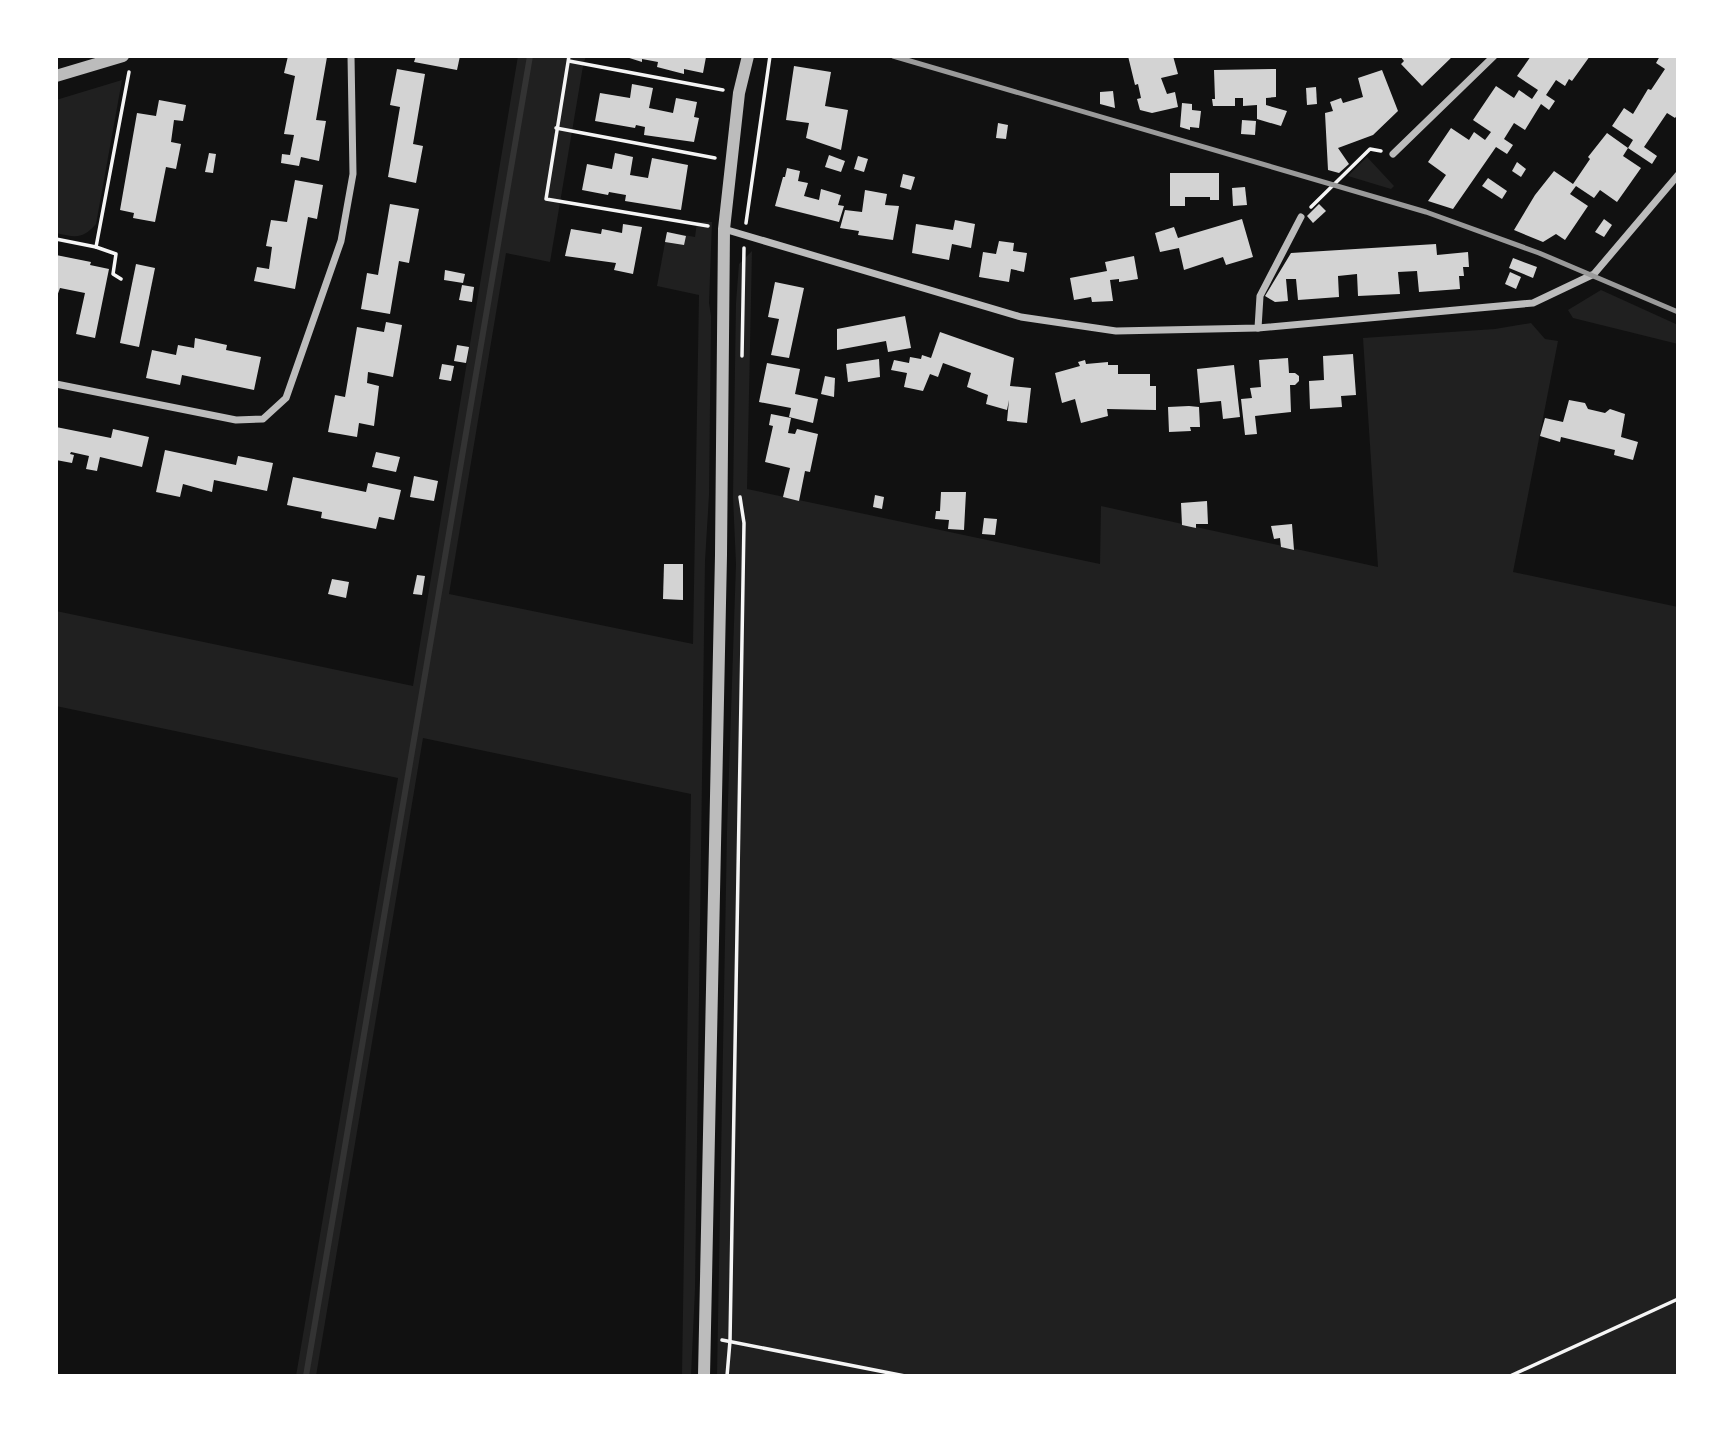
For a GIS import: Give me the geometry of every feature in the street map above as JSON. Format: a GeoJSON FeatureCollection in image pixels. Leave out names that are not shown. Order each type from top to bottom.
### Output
{"type":"FeatureCollection","features":[{"type":"Feature","properties":{"kind":"street"},"geometry":{"type":"LineString","coordinates":[[56,76],[123,56]]}},
{"type":"Feature","properties":{"kind":"street"},"geometry":{"type":"LineString","coordinates":[[56,384],[236,420],[263,419],[286,398],[341,241],[353,174],[351,56]]}},
{"type":"Feature","properties":{"kind":"street"},"geometry":{"type":"LineString","coordinates":[[704,1376],[721,555],[724,229],[739,93],[748,56]]}},
{"type":"Feature","properties":{"kind":"street"},"geometry":{"type":"LineString","coordinates":[[1393,154],[1494,56]]}},
{"type":"Feature","properties":{"kind":"street"},"geometry":{"type":"LineString","coordinates":[[724,229],[1021,317],[1116,331],[1258,328],[1533,303],[1594,274],[1678,175]]}},
{"type":"Feature","properties":{"kind":"street"},"geometry":{"type":"LineString","coordinates":[[1258,328],[1259,296],[1301,217]]}},
{"type":"Feature","properties":{"kind":"path"},"geometry":{"type":"LineString","coordinates":[[742,356],[744,236],[770,56]]}},
{"type":"Feature","properties":{"kind":"path"},"geometry":{"type":"LineString","coordinates":[[724,229],[546,199],[569,58],[739,93]]}},
{"type":"Feature","properties":{"kind":"path"},"geometry":{"type":"LineString","coordinates":[[96,247],[129,70]]}},
{"type":"Feature","properties":{"kind":"path"},"geometry":{"type":"LineString","coordinates":[[556,128],[731,161]]}},
{"type":"Feature","properties":{"kind":"path"},"geometry":{"type":"LineString","coordinates":[[1301,217],[1370,149],[1393,154]]}},
{"type":"Feature","properties":{"kind":"path"},"geometry":{"type":"LineString","coordinates":[[56,239],[116,254],[113,274],[121,279]]}},
{"type":"Feature","properties":{"kind":"path"},"geometry":{"type":"LineString","coordinates":[[727,1376],[730,1341],[744,523],[739,489]]}},
{"type":"Feature","properties":{"kind":"path"},"geometry":{"type":"LineString","coordinates":[[1510,1376],[1678,1298]]}},
{"type":"Feature","properties":{"kind":"path"},"geometry":{"type":"LineString","coordinates":[[706,1338],[905,1376]]}},
{"type":"Feature","properties":{"kind":"shaded area"},"geometry":{"type":"Polygon","coordinates":[[[518,56],[586,56],[550,262],[506,253],[449,594],[693,644],[699,295],[657,286],[667,232],[695,237],[697,222],[712,222],[695,1289],[691,1376],[682,1376],[691,794],[423,738],[316,1376],[296,1376],[398,778],[56,706],[56,611],[413,686],[518,56]]]}},
{"type":"Feature","properties":{"kind":"shaded area"},"geometry":{"type":"Polygon","coordinates":[[[122,80],[96,224],[87,233],[78,236],[56,233],[56,100],[122,80]]]}},
{"type":"Feature","properties":{"kind":"shaded area"},"geometry":{"type":"Polygon","coordinates":[[[1367,157],[1394,186],[1391,189],[1348,176],[1367,157]]]}},
{"type":"Feature","properties":{"kind":"shaded area"},"geometry":{"type":"Polygon","coordinates":[[[752,251],[747,489],[1100,564],[1101,506],[1378,567],[1363,338],[1495,329],[1531,323],[1545,339],[1558,341],[1513,572],[1678,607],[1678,1376],[717,1376],[727,832],[736,564],[733,497],[736,303],[739,264],[752,251]]]}},
{"type":"Feature","properties":{"kind":"shaded area"},"geometry":{"type":"Polygon","coordinates":[[[1601,290],[1678,325],[1678,344],[1573,318],[1568,310],[1601,290]]]}},
{"type":"Feature","properties":{"kind":"building"},"geometry":{"type":"Polygon","coordinates":[[[288,56],[327,57],[316,120],[326,121],[319,161],[301,157],[299,166],[281,163],[282,154],[290,155],[294,135],[284,134],[295,76],[284,73],[288,56]]]}},
{"type":"Feature","properties":{"kind":"building"},"geometry":{"type":"Polygon","coordinates":[[[416,56],[460,56],[457,70],[414,62],[416,56]]]}},
{"type":"Feature","properties":{"kind":"building"},"geometry":{"type":"Polygon","coordinates":[[[623,56],[706,57],[703,73],[684,69],[684,74],[657,67],[658,62],[642,59],[642,62],[623,56]]]}},
{"type":"Feature","properties":{"kind":"building"},"geometry":{"type":"Polygon","coordinates":[[[1128,56],[1173,56],[1178,74],[1161,78],[1167,94],[1175,92],[1178,107],[1152,113],[1140,110],[1137,99],[1141,98],[1138,84],[1135,85],[1128,56]]]}},
{"type":"Feature","properties":{"kind":"building"},"geometry":{"type":"Polygon","coordinates":[[[1400,56],[1453,56],[1422,86],[1401,64],[1404,61],[1400,56]]]}},
{"type":"Feature","properties":{"kind":"building"},"geometry":{"type":"Polygon","coordinates":[[[1531,56],[1590,56],[1572,81],[1569,79],[1565,86],[1556,80],[1546,95],[1555,101],[1549,110],[1541,104],[1525,130],[1514,123],[1504,139],[1513,145],[1507,154],[1496,147],[1453,209],[1428,201],[1446,175],[1428,162],[1451,128],[1469,140],[1474,132],[1485,140],[1491,132],[1473,120],[1496,86],[1514,98],[1519,90],[1532,99],[1538,90],[1517,76],[1531,56]]]}},
{"type":"Feature","properties":{"kind":"building"},"geometry":{"type":"Polygon","coordinates":[[[1660,56],[1678,56],[1678,114],[1675,118],[1667,113],[1644,147],[1657,156],[1652,164],[1628,148],[1633,140],[1612,126],[1624,108],[1633,114],[1648,89],[1651,90],[1665,69],[1656,63],[1660,56]]]}},
{"type":"Feature","properties":{"kind":"building"},"geometry":{"type":"Polygon","coordinates":[[[794,66],[831,72],[825,106],[848,110],[841,150],[806,138],[809,123],[786,120],[794,66]]]}},
{"type":"Feature","properties":{"kind":"building"},"geometry":{"type":"Polygon","coordinates":[[[397,69],[425,74],[413,144],[423,146],[416,183],[388,177],[400,107],[390,105],[397,69]]]}},
{"type":"Feature","properties":{"kind":"building"},"geometry":{"type":"Polygon","coordinates":[[[1276,69],[1276,97],[1266,98],[1266,105],[1287,111],[1281,126],[1257,119],[1257,105],[1243,106],[1243,98],[1235,98],[1235,106],[1213,106],[1214,70],[1276,69]]]}},
{"type":"Feature","properties":{"kind":"building"},"geometry":{"type":"Polygon","coordinates":[[[1382,70],[1398,111],[1373,135],[1338,148],[1349,164],[1339,173],[1328,170],[1325,113],[1333,111],[1330,102],[1341,98],[1343,103],[1363,97],[1358,78],[1382,70]]]}},
{"type":"Feature","properties":{"kind":"building"},"geometry":{"type":"Polygon","coordinates":[[[632,84],[653,88],[649,108],[673,113],[676,98],[697,102],[694,117],[699,118],[694,142],[644,135],[645,127],[636,125],[635,128],[595,121],[600,93],[630,98],[632,84]]]}},
{"type":"Feature","properties":{"kind":"building"},"geometry":{"type":"Polygon","coordinates":[[[1316,87],[1317,104],[1307,105],[1306,88],[1316,87]]]}},
{"type":"Feature","properties":{"kind":"building"},"geometry":{"type":"Polygon","coordinates":[[[1113,91],[1115,108],[1100,104],[1100,92],[1113,91]]]}},
{"type":"Feature","properties":{"kind":"building"},"geometry":{"type":"Polygon","coordinates":[[[159,100],[186,105],[183,121],[174,120],[171,142],[181,144],[176,169],[166,167],[155,222],[133,218],[134,213],[120,210],[137,113],[156,116],[159,100]]]}},
{"type":"Feature","properties":{"kind":"building"},"geometry":{"type":"Polygon","coordinates":[[[1182,103],[1192,104],[1192,110],[1201,111],[1199,128],[1190,127],[1190,130],[1180,127],[1182,103]]]}},
{"type":"Feature","properties":{"kind":"building"},"geometry":{"type":"Polygon","coordinates":[[[1242,120],[1256,121],[1255,135],[1241,134],[1242,120]]]}},
{"type":"Feature","properties":{"kind":"building"},"geometry":{"type":"Polygon","coordinates":[[[998,123],[1008,125],[1006,139],[996,138],[998,123]]]}},
{"type":"Feature","properties":{"kind":"building"},"geometry":{"type":"Polygon","coordinates":[[[1607,133],[1628,148],[1623,156],[1641,168],[1617,202],[1600,190],[1594,198],[1576,186],[1570,194],[1588,206],[1565,240],[1556,234],[1543,242],[1514,230],[1535,195],[1554,171],[1573,184],[1590,159],[1588,157],[1607,133]]]}},
{"type":"Feature","properties":{"kind":"building"},"geometry":{"type":"Polygon","coordinates":[[[209,153],[216,154],[213,173],[205,172],[209,153]]]}},
{"type":"Feature","properties":{"kind":"building"},"geometry":{"type":"Polygon","coordinates":[[[615,153],[633,157],[630,175],[648,178],[652,158],[688,165],[681,210],[625,201],[626,195],[582,190],[587,164],[612,169],[615,153]]]}},
{"type":"Feature","properties":{"kind":"building"},"geometry":{"type":"Polygon","coordinates":[[[829,155],[845,161],[841,172],[825,167],[829,155]]]}},
{"type":"Feature","properties":{"kind":"building"},"geometry":{"type":"Polygon","coordinates":[[[858,156],[868,159],[864,172],[854,169],[858,156]]]}},
{"type":"Feature","properties":{"kind":"building"},"geometry":{"type":"Polygon","coordinates":[[[1517,162],[1526,169],[1521,177],[1512,171],[1517,162]]]}},
{"type":"Feature","properties":{"kind":"building"},"geometry":{"type":"Polygon","coordinates":[[[787,168],[800,171],[798,181],[808,183],[804,196],[819,200],[821,189],[841,195],[838,205],[844,206],[839,222],[775,206],[787,168]]]}},
{"type":"Feature","properties":{"kind":"building"},"geometry":{"type":"Polygon","coordinates":[[[1170,173],[1219,173],[1219,200],[1210,200],[1210,197],[1185,197],[1185,206],[1170,206],[1170,173]]]}},
{"type":"Feature","properties":{"kind":"building"},"geometry":{"type":"Polygon","coordinates":[[[903,174],[915,177],[911,190],[900,187],[903,174]]]}},
{"type":"Feature","properties":{"kind":"building"},"geometry":{"type":"Polygon","coordinates":[[[1488,178],[1507,191],[1502,199],[1482,186],[1488,178]]]}},
{"type":"Feature","properties":{"kind":"building"},"geometry":{"type":"Polygon","coordinates":[[[295,180],[323,185],[317,219],[308,217],[295,289],[254,281],[257,267],[269,269],[272,247],[266,246],[271,220],[287,222],[295,180]]]}},
{"type":"Feature","properties":{"kind":"building"},"geometry":{"type":"Polygon","coordinates":[[[1245,187],[1247,205],[1233,206],[1232,188],[1245,187]]]}},
{"type":"Feature","properties":{"kind":"building"},"geometry":{"type":"Polygon","coordinates":[[[865,190],[887,194],[885,205],[899,206],[893,240],[858,235],[859,231],[840,228],[845,210],[862,212],[865,190]]]}},
{"type":"Feature","properties":{"kind":"building"},"geometry":{"type":"Polygon","coordinates":[[[390,204],[419,209],[409,263],[399,261],[390,314],[361,309],[367,273],[378,275],[390,204]]]}},
{"type":"Feature","properties":{"kind":"building"},"geometry":{"type":"Polygon","coordinates":[[[1319,204],[1326,211],[1313,223],[1307,216],[1319,204]]]}},
{"type":"Feature","properties":{"kind":"building"},"geometry":{"type":"Polygon","coordinates":[[[1242,219],[1253,257],[1226,265],[1223,257],[1184,270],[1179,248],[1160,252],[1155,233],[1174,227],[1178,238],[1242,219]]]}},
{"type":"Feature","properties":{"kind":"building"},"geometry":{"type":"Polygon","coordinates":[[[1604,219],[1612,225],[1604,237],[1595,232],[1604,219]]]}},
{"type":"Feature","properties":{"kind":"building"},"geometry":{"type":"Polygon","coordinates":[[[955,220],[975,224],[971,248],[952,244],[949,260],[912,253],[916,224],[953,230],[955,220]]]}},
{"type":"Feature","properties":{"kind":"building"},"geometry":{"type":"Polygon","coordinates":[[[623,224],[642,227],[633,274],[614,270],[616,263],[565,256],[571,229],[601,234],[602,229],[622,233],[623,224]]]}},
{"type":"Feature","properties":{"kind":"building"},"geometry":{"type":"Polygon","coordinates":[[[667,232],[686,236],[684,245],[665,242],[667,232]]]}},
{"type":"Feature","properties":{"kind":"building"},"geometry":{"type":"Polygon","coordinates":[[[999,241],[1014,243],[1013,251],[1027,253],[1024,272],[1011,269],[1009,282],[979,277],[983,252],[996,254],[999,241]]]}},
{"type":"Feature","properties":{"kind":"building"},"geometry":{"type":"Polygon","coordinates":[[[1436,244],[1437,255],[1468,252],[1469,267],[1463,267],[1464,276],[1459,276],[1460,289],[1419,292],[1417,271],[1398,272],[1400,294],[1358,296],[1357,274],[1338,276],[1339,297],[1298,300],[1296,279],[1286,279],[1288,301],[1275,302],[1265,296],[1291,253],[1436,244]]]}},
{"type":"Feature","properties":{"kind":"building"},"geometry":{"type":"Polygon","coordinates":[[[56,255],[91,262],[90,265],[109,269],[95,338],[76,334],[85,293],[60,288],[56,299],[56,255]]]}},
{"type":"Feature","properties":{"kind":"building"},"geometry":{"type":"Polygon","coordinates":[[[1134,256],[1138,279],[1119,282],[1119,279],[1110,280],[1113,301],[1092,302],[1091,297],[1074,300],[1070,278],[1107,271],[1105,262],[1134,256]]]}},
{"type":"Feature","properties":{"kind":"building"},"geometry":{"type":"Polygon","coordinates":[[[1513,258],[1537,267],[1533,278],[1509,268],[1513,258]]]}},
{"type":"Feature","properties":{"kind":"building"},"geometry":{"type":"Polygon","coordinates":[[[136,264],[155,268],[139,347],[120,343],[136,264]]]}},
{"type":"Feature","properties":{"kind":"building"},"geometry":{"type":"Polygon","coordinates":[[[445,270],[465,274],[463,283],[444,280],[445,270]]]}},
{"type":"Feature","properties":{"kind":"building"},"geometry":{"type":"Polygon","coordinates":[[[1510,272],[1521,277],[1516,289],[1505,284],[1510,272]]]}},
{"type":"Feature","properties":{"kind":"building"},"geometry":{"type":"Polygon","coordinates":[[[775,282],[804,288],[789,358],[771,355],[779,319],[768,317],[775,282]]]}},
{"type":"Feature","properties":{"kind":"building"},"geometry":{"type":"Polygon","coordinates":[[[462,285],[474,287],[472,302],[459,300],[462,285]]]}},
{"type":"Feature","properties":{"kind":"building"},"geometry":{"type":"Polygon","coordinates":[[[905,316],[911,348],[888,352],[886,341],[837,350],[837,329],[905,316]]]}},
{"type":"Feature","properties":{"kind":"building"},"geometry":{"type":"Polygon","coordinates":[[[386,322],[402,325],[393,377],[368,372],[367,383],[379,386],[374,426],[359,423],[357,437],[328,432],[335,395],[345,397],[357,327],[384,332],[386,322]]]}},
{"type":"Feature","properties":{"kind":"building"},"geometry":{"type":"Polygon","coordinates":[[[940,332],[1014,358],[1010,386],[1031,388],[1027,423],[1007,421],[1009,400],[1007,410],[986,404],[988,395],[967,387],[971,373],[943,363],[938,377],[930,374],[923,391],[904,387],[907,373],[891,370],[894,360],[909,363],[910,357],[921,359],[922,355],[931,358],[940,332]]]}},
{"type":"Feature","properties":{"kind":"building"},"geometry":{"type":"Polygon","coordinates":[[[195,338],[227,345],[226,350],[261,357],[254,390],[182,375],[180,385],[146,378],[152,350],[176,355],[178,345],[194,348],[195,338]]]}},
{"type":"Feature","properties":{"kind":"building"},"geometry":{"type":"Polygon","coordinates":[[[457,345],[469,347],[466,363],[454,361],[457,345]]]}},
{"type":"Feature","properties":{"kind":"building"},"geometry":{"type":"Polygon","coordinates":[[[1353,354],[1356,395],[1341,396],[1342,407],[1310,409],[1309,381],[1324,380],[1323,356],[1353,354]]]}},
{"type":"Feature","properties":{"kind":"building"},"geometry":{"type":"Polygon","coordinates":[[[1288,358],[1289,373],[1299,376],[1295,385],[1290,385],[1291,412],[1255,416],[1257,434],[1245,435],[1241,399],[1252,398],[1250,388],[1261,387],[1259,360],[1288,358]]]}},
{"type":"Feature","properties":{"kind":"building"},"geometry":{"type":"Polygon","coordinates":[[[879,359],[880,377],[848,382],[846,364],[879,359]]]}},
{"type":"Feature","properties":{"kind":"building"},"geometry":{"type":"Polygon","coordinates":[[[1085,360],[1086,364],[1108,362],[1108,365],[1118,365],[1118,374],[1150,374],[1150,386],[1156,386],[1156,410],[1107,409],[1108,416],[1081,423],[1075,399],[1062,403],[1055,373],[1080,366],[1078,362],[1085,360]]]}},
{"type":"Feature","properties":{"kind":"building"},"geometry":{"type":"Polygon","coordinates":[[[767,363],[800,369],[795,394],[818,399],[813,423],[789,417],[791,408],[759,402],[767,363]]]}},
{"type":"Feature","properties":{"kind":"building"},"geometry":{"type":"Polygon","coordinates":[[[442,364],[454,366],[451,381],[439,379],[442,364]]]}},
{"type":"Feature","properties":{"kind":"building"},"geometry":{"type":"Polygon","coordinates":[[[1234,365],[1240,417],[1223,419],[1221,401],[1200,403],[1197,369],[1234,365]]]}},
{"type":"Feature","properties":{"kind":"building"},"geometry":{"type":"Polygon","coordinates":[[[825,376],[835,378],[834,397],[821,394],[825,376]]]}},
{"type":"Feature","properties":{"kind":"building"},"geometry":{"type":"Polygon","coordinates":[[[1569,400],[1585,403],[1588,409],[1605,413],[1610,409],[1625,414],[1621,437],[1638,442],[1633,460],[1614,455],[1615,450],[1561,437],[1560,442],[1540,436],[1545,418],[1563,422],[1569,400]]]}},
{"type":"Feature","properties":{"kind":"building"},"geometry":{"type":"Polygon","coordinates":[[[1168,407],[1199,407],[1200,427],[1190,427],[1191,431],[1169,432],[1168,407]]]}},
{"type":"Feature","properties":{"kind":"building"},"geometry":{"type":"Polygon","coordinates":[[[771,414],[791,418],[788,433],[795,434],[797,429],[818,434],[810,472],[805,471],[799,501],[783,497],[790,468],[765,462],[773,426],[769,425],[771,414]]]}},
{"type":"Feature","properties":{"kind":"building"},"geometry":{"type":"Polygon","coordinates":[[[56,427],[111,438],[113,429],[149,437],[142,467],[100,457],[97,471],[86,469],[89,456],[71,452],[70,454],[74,455],[72,463],[56,460],[56,427]]]}},
{"type":"Feature","properties":{"kind":"building"},"geometry":{"type":"Polygon","coordinates":[[[165,450],[236,465],[238,456],[273,463],[267,491],[214,480],[212,492],[183,484],[180,497],[156,492],[165,450]]]}},
{"type":"Feature","properties":{"kind":"building"},"geometry":{"type":"Polygon","coordinates":[[[376,452],[400,457],[396,472],[372,467],[376,452]]]}},
{"type":"Feature","properties":{"kind":"building"},"geometry":{"type":"Polygon","coordinates":[[[414,476],[438,481],[434,501],[410,497],[414,476]]]}},
{"type":"Feature","properties":{"kind":"building"},"geometry":{"type":"Polygon","coordinates":[[[293,477],[366,492],[368,483],[401,490],[394,520],[379,517],[376,529],[321,518],[322,512],[287,505],[293,477]]]}},
{"type":"Feature","properties":{"kind":"building"},"geometry":{"type":"Polygon","coordinates":[[[941,492],[966,492],[964,530],[948,529],[949,520],[935,519],[936,511],[940,511],[941,492]]]}},
{"type":"Feature","properties":{"kind":"building"},"geometry":{"type":"Polygon","coordinates":[[[875,495],[884,497],[882,509],[873,507],[875,495]]]}},
{"type":"Feature","properties":{"kind":"building"},"geometry":{"type":"Polygon","coordinates":[[[1207,501],[1208,524],[1196,524],[1196,528],[1182,525],[1181,503],[1207,501]]]}},
{"type":"Feature","properties":{"kind":"building"},"geometry":{"type":"Polygon","coordinates":[[[984,518],[997,519],[995,535],[982,534],[984,518]]]}},
{"type":"Feature","properties":{"kind":"building"},"geometry":{"type":"Polygon","coordinates":[[[1292,524],[1294,550],[1281,547],[1280,538],[1274,539],[1271,526],[1292,524]]]}},
{"type":"Feature","properties":{"kind":"building"},"geometry":{"type":"Polygon","coordinates":[[[664,564],[683,564],[683,600],[663,599],[664,564]]]}},
{"type":"Feature","properties":{"kind":"building"},"geometry":{"type":"Polygon","coordinates":[[[417,575],[425,576],[422,595],[413,594],[417,575]]]}},
{"type":"Feature","properties":{"kind":"building"},"geometry":{"type":"Polygon","coordinates":[[[332,579],[349,582],[346,598],[328,594],[332,579]]]}},
{"type":"Feature","properties":{"kind":"waterway"},"geometry":{"type":"LineString","coordinates":[[306,1376],[530,56]]}},
{"type":"Feature","properties":{"kind":"railway"},"geometry":{"type":"LineString","coordinates":[[893,56],[1426,212],[1539,253],[1678,312]]}}]}
